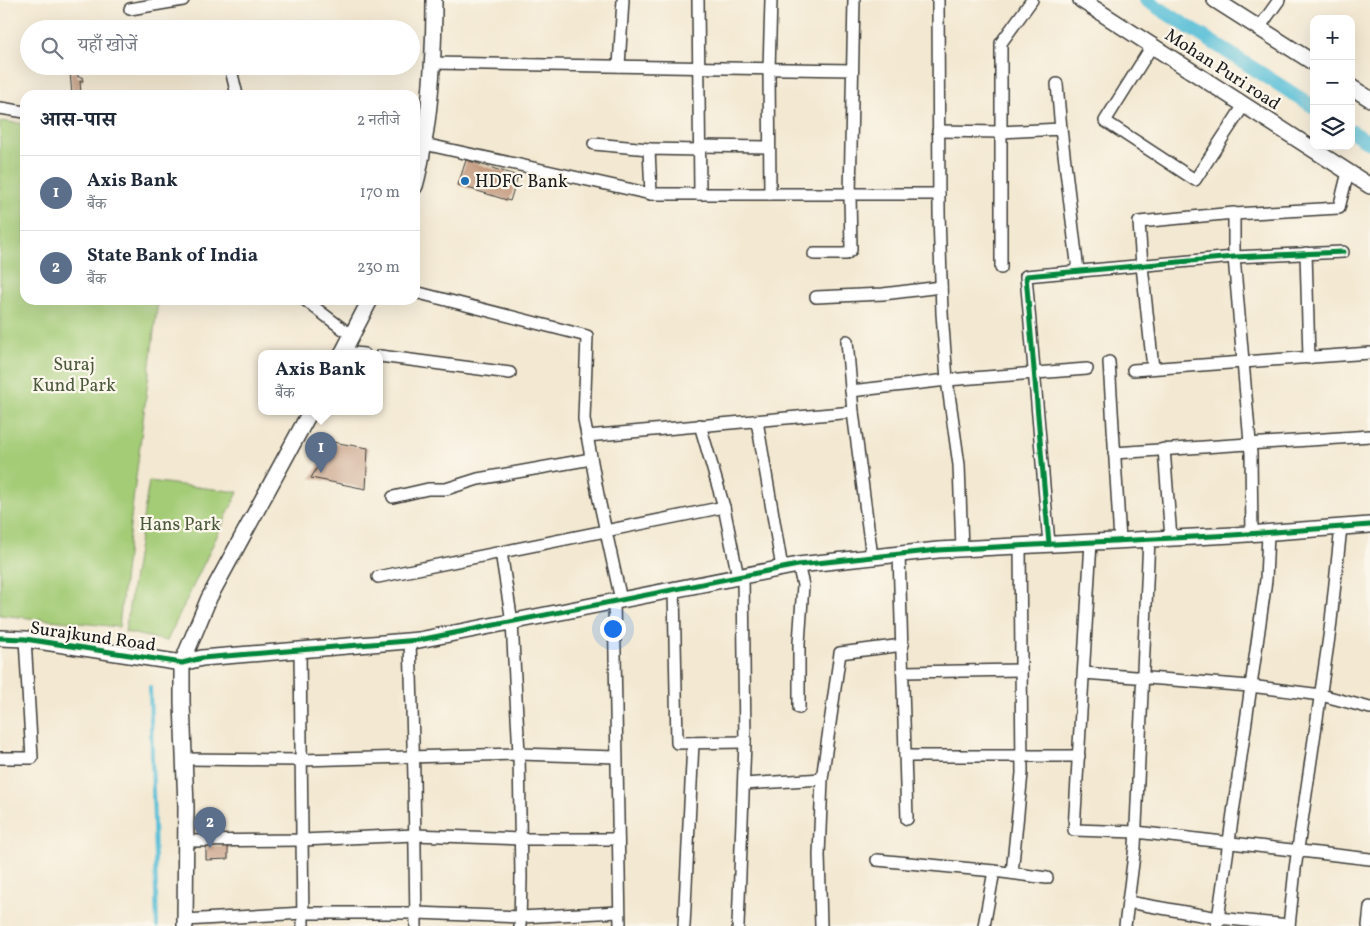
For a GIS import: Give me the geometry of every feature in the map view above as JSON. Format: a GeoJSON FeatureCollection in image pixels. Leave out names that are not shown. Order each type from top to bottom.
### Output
{"type":"FeatureCollection","features":[{"type":"Feature","properties":{"kind":"street"},"geometry":{"type":"LineString","coordinates":[[130,9],[183,0]]}},
{"type":"Feature","properties":{"kind":"street"},"geometry":{"type":"LineString","coordinates":[[420,172],[433,63],[434,0]]}},
{"type":"Feature","properties":{"kind":"street"},"geometry":{"type":"LineString","coordinates":[[619,66],[623,0]]}},
{"type":"Feature","properties":{"kind":"street"},"geometry":{"type":"LineString","coordinates":[[698,0],[700,194]]}},
{"type":"Feature","properties":{"kind":"street"},"geometry":{"type":"LineString","coordinates":[[770,194],[769,69],[771,0]]}},
{"type":"Feature","properties":{"kind":"street"},"geometry":{"type":"LineString","coordinates":[[814,254],[846,254],[851,250],[850,194],[854,0]]}},
{"type":"Feature","properties":{"kind":"street"},"geometry":{"type":"LineString","coordinates":[[938,0],[941,287],[947,380],[958,465],[962,548]]}},
{"type":"Feature","properties":{"kind":"street"},"geometry":{"type":"LineString","coordinates":[[1000,268],[1001,43],[1032,0]]}},
{"type":"Feature","properties":{"kind":"street","name":"Mohan Puri road"},"geometry":{"type":"LineString","coordinates":[[1081,0],[1370,186]]}},
{"type":"Feature","properties":{"kind":"street"},"geometry":{"type":"LineString","coordinates":[[1215,0],[1310,60]]}},
{"type":"Feature","properties":{"kind":"street"},"geometry":{"type":"LineString","coordinates":[[1259,28],[1279,0]]}},
{"type":"Feature","properties":{"kind":"street"},"geometry":{"type":"LineString","coordinates":[[1152,46],[1105,121],[1195,180],[1244,105]]}},
{"type":"Feature","properties":{"kind":"street"},"geometry":{"type":"LineString","coordinates":[[433,63],[852,70]]}},
{"type":"Feature","properties":{"kind":"street"},"geometry":{"type":"LineString","coordinates":[[232,75],[236,90]]}},
{"type":"Feature","properties":{"kind":"street"},"geometry":{"type":"LineString","coordinates":[[1057,84],[1078,271]]}},
{"type":"Feature","properties":{"kind":"street"},"geometry":{"type":"LineString","coordinates":[[1355,90],[1370,99]]}},
{"type":"Feature","properties":{"kind":"street"},"geometry":{"type":"LineString","coordinates":[[0,108],[20,111]]}},
{"type":"Feature","properties":{"kind":"street"},"geometry":{"type":"LineString","coordinates":[[938,131],[1001,132],[1061,129]]}},
{"type":"Feature","properties":{"kind":"street"},"geometry":{"type":"LineString","coordinates":[[424,144],[651,194],[939,194]]}},
{"type":"Feature","properties":{"kind":"street"},"geometry":{"type":"LineString","coordinates":[[594,144],[648,148],[769,147]]}},
{"type":"Feature","properties":{"kind":"street"},"geometry":{"type":"LineString","coordinates":[[648,148],[651,194]]}},
{"type":"Feature","properties":{"kind":"street"},"geometry":{"type":"LineString","coordinates":[[1153,368],[1138,222],[1338,208],[1348,172]]}},
{"type":"Feature","properties":{"kind":"street"},"geometry":{"type":"LineString","coordinates":[[1234,214],[1234,257],[1250,445],[1252,534]]}},
{"type":"Feature","properties":{"kind":"street"},"geometry":{"type":"LineString","coordinates":[[1049,544],[1026,276],[1234,257],[1344,252]]}},
{"type":"Feature","properties":{"kind":"street"},"geometry":{"type":"LineString","coordinates":[[1306,254],[1308,358]]}},
{"type":"Feature","properties":{"kind":"street"},"geometry":{"type":"LineString","coordinates":[[816,297],[883,294],[941,287]]}},
{"type":"Feature","properties":{"kind":"street"},"geometry":{"type":"LineString","coordinates":[[420,293],[587,336],[584,418],[618,601],[616,757],[620,926]]}},
{"type":"Feature","properties":{"kind":"street"},"geometry":{"type":"LineString","coordinates":[[312,305],[352,336]]}},
{"type":"Feature","properties":{"kind":"street"},"geometry":{"type":"LineString","coordinates":[[345,350],[368,305]]}},
{"type":"Feature","properties":{"kind":"street"},"geometry":{"type":"LineString","coordinates":[[847,341],[853,412],[872,557]]}},
{"type":"Feature","properties":{"kind":"street"},"geometry":{"type":"LineString","coordinates":[[1133,370],[1370,353]]}},
{"type":"Feature","properties":{"kind":"street"},"geometry":{"type":"LineString","coordinates":[[383,356],[510,373]]}},
{"type":"Feature","properties":{"kind":"street"},"geometry":{"type":"LineString","coordinates":[[1109,362],[1120,541]]}},
{"type":"Feature","properties":{"kind":"street"},"geometry":{"type":"LineString","coordinates":[[851,391],[947,380],[1087,369]]}},
{"type":"Feature","properties":{"kind":"street"},"geometry":{"type":"LineString","coordinates":[[587,436],[853,412]]}},
{"type":"Feature","properties":{"kind":"street"},"geometry":{"type":"LineString","coordinates":[[308,415],[209,598],[182,663],[186,841],[185,923],[303,913],[416,913],[520,922],[619,912]]}},
{"type":"Feature","properties":{"kind":"street"},"geometry":{"type":"LineString","coordinates":[[757,421],[782,568]]}},
{"type":"Feature","properties":{"kind":"street"},"geometry":{"type":"LineString","coordinates":[[700,425],[724,507],[741,577],[745,742],[738,926]]}},
{"type":"Feature","properties":{"kind":"street"},"geometry":{"type":"LineString","coordinates":[[1114,453],[1370,436]]}},
{"type":"Feature","properties":{"kind":"street"},"geometry":{"type":"LineString","coordinates":[[1164,449],[1171,538]]}},
{"type":"Feature","properties":{"kind":"street"},"geometry":{"type":"LineString","coordinates":[[394,497],[428,489],[446,489],[478,480],[592,459]]}},
{"type":"Feature","properties":{"kind":"street"},"geometry":{"type":"LineString","coordinates":[[378,577],[724,507]]}},
{"type":"Feature","properties":{"kind":"street"},"geometry":{"type":"LineString","coordinates":[[182,663],[202,658],[410,640],[512,622],[798,565],[962,548],[1252,534],[1370,525]]}},
{"type":"Feature","properties":{"kind":"street"},"geometry":{"type":"LineString","coordinates":[[1128,902],[1218,922],[1289,926],[1321,694],[1341,527]]}},
{"type":"Feature","properties":{"kind":"street"},"geometry":{"type":"LineString","coordinates":[[1218,922],[1266,580],[1268,533]]}},
{"type":"Feature","properties":{"kind":"street"},"geometry":{"type":"LineString","coordinates":[[1125,926],[1136,832],[1149,539]]}},
{"type":"Feature","properties":{"kind":"street"},"geometry":{"type":"LineString","coordinates":[[1091,542],[1074,830],[1136,832],[1370,859]]}},
{"type":"Feature","properties":{"kind":"street"},"geometry":{"type":"LineString","coordinates":[[1012,873],[1022,773],[1020,546]]}},
{"type":"Feature","properties":{"kind":"street"},"geometry":{"type":"LineString","coordinates":[[500,552],[512,622],[519,754],[520,922]]}},
{"type":"Feature","properties":{"kind":"street"},"geometry":{"type":"LineString","coordinates":[[899,554],[907,819]]}},
{"type":"Feature","properties":{"kind":"street"},"geometry":{"type":"LineString","coordinates":[[798,565],[803,585],[799,643],[799,708]]}},
{"type":"Feature","properties":{"kind":"street"},"geometry":{"type":"LineString","coordinates":[[674,590],[677,743],[745,742]]}},
{"type":"Feature","properties":{"kind":"street","name":"Surajkund Road"},"geometry":{"type":"LineString","coordinates":[[0,638],[182,663]]}},
{"type":"Feature","properties":{"kind":"street"},"geometry":{"type":"LineString","coordinates":[[0,758],[32,758],[25,640]]}},
{"type":"Feature","properties":{"kind":"street"},"geometry":{"type":"LineString","coordinates":[[410,640],[414,757],[416,926]]}},
{"type":"Feature","properties":{"kind":"street"},"geometry":{"type":"LineString","coordinates":[[821,926],[819,855],[822,779],[840,653],[902,645]]}},
{"type":"Feature","properties":{"kind":"street"},"geometry":{"type":"LineString","coordinates":[[300,650],[303,926]]}},
{"type":"Feature","properties":{"kind":"street"},"geometry":{"type":"LineString","coordinates":[[903,672],[1021,670]]}},
{"type":"Feature","properties":{"kind":"street"},"geometry":{"type":"LineString","coordinates":[[1084,673],[1250,686],[1321,694],[1370,708]]}},
{"type":"Feature","properties":{"kind":"street"},"geometry":{"type":"LineString","coordinates":[[684,926],[693,743]]}},
{"type":"Feature","properties":{"kind":"street"},"geometry":{"type":"LineString","coordinates":[[184,759],[301,760],[519,754],[616,757]]}},
{"type":"Feature","properties":{"kind":"street"},"geometry":{"type":"LineString","coordinates":[[906,756],[1079,756]]}},
{"type":"Feature","properties":{"kind":"street"},"geometry":{"type":"LineString","coordinates":[[744,784],[822,779]]}},
{"type":"Feature","properties":{"kind":"street"},"geometry":{"type":"LineString","coordinates":[[186,841],[302,840],[415,835],[520,839],[618,838]]}},
{"type":"Feature","properties":{"kind":"street"},"geometry":{"type":"LineString","coordinates":[[877,860],[994,870],[1047,878]]}},
{"type":"Feature","properties":{"kind":"street"},"geometry":{"type":"LineString","coordinates":[[984,926],[994,870]]}},
{"type":"Feature","properties":{"kind":"street"},"geometry":{"type":"LineString","coordinates":[[1368,926],[1370,908]]}},
{"type":"Feature","properties":{"kind":"green space","name":"Suraj Kund Park"},"geometry":{"type":"Polygon","coordinates":[[[0,121],[20,123],[20,305],[157,305],[119,627],[0,615],[0,121]]]}},
{"type":"Feature","properties":{"kind":"green space","name":"Hans Park"},"geometry":{"type":"Polygon","coordinates":[[[149,481],[238,492],[167,641],[125,632],[149,481]]]}},
{"type":"Feature","properties":{"kind":"building"},"geometry":{"type":"Polygon","coordinates":[[[70,75],[82,77],[83,81],[80,81],[81,90],[72,90],[70,75]]]}},
{"type":"Feature","properties":{"kind":"building"},"geometry":{"type":"Polygon","coordinates":[[[466,160],[518,176],[510,201],[458,185],[466,160]]]}},
{"type":"Feature","properties":{"kind":"building"},"geometry":{"type":"Polygon","coordinates":[[[332,442],[368,448],[366,489],[311,478],[332,442]]]}},
{"type":"Feature","properties":{"kind":"building"},"geometry":{"type":"Polygon","coordinates":[[[228,845],[228,859],[206,860],[206,846],[228,845]]]}},
{"type":"Feature","properties":{"kind":"waterway"},"geometry":{"type":"LineString","coordinates":[[1146,0],[1311,105]]}},
{"type":"Feature","properties":{"kind":"waterway"},"geometry":{"type":"LineString","coordinates":[[1355,134],[1370,143]]}},
{"type":"Feature","properties":{"kind":"waterway"},"geometry":{"type":"LineString","coordinates":[[150,687],[157,926]]}},
{"type":"Feature","properties":{"kind":"cycle path"},"geometry":{"type":"LineString","coordinates":[[1049,544],[1026,276],[1234,257],[1343,252]]}},
{"type":"Feature","properties":{"kind":"cycle path"},"geometry":{"type":"LineString","coordinates":[[0,638],[25,639],[182,663],[202,658],[419,640],[798,565],[938,550],[1233,535],[1370,525]]}},
{"type":"Feature","properties":{"kind":"place","name":"HDFC Bank"},"geometry":{"type":"Point","coordinates":[465,181]}},
{"type":"Feature","properties":{"kind":"place","name":"Axis Bank"},"geometry":{"type":"Point","coordinates":[321,473]}},
{"type":"Feature","properties":{"kind":"place","name":"State Bank of India"},"geometry":{"type":"Point","coordinates":[210,848]}}]}
